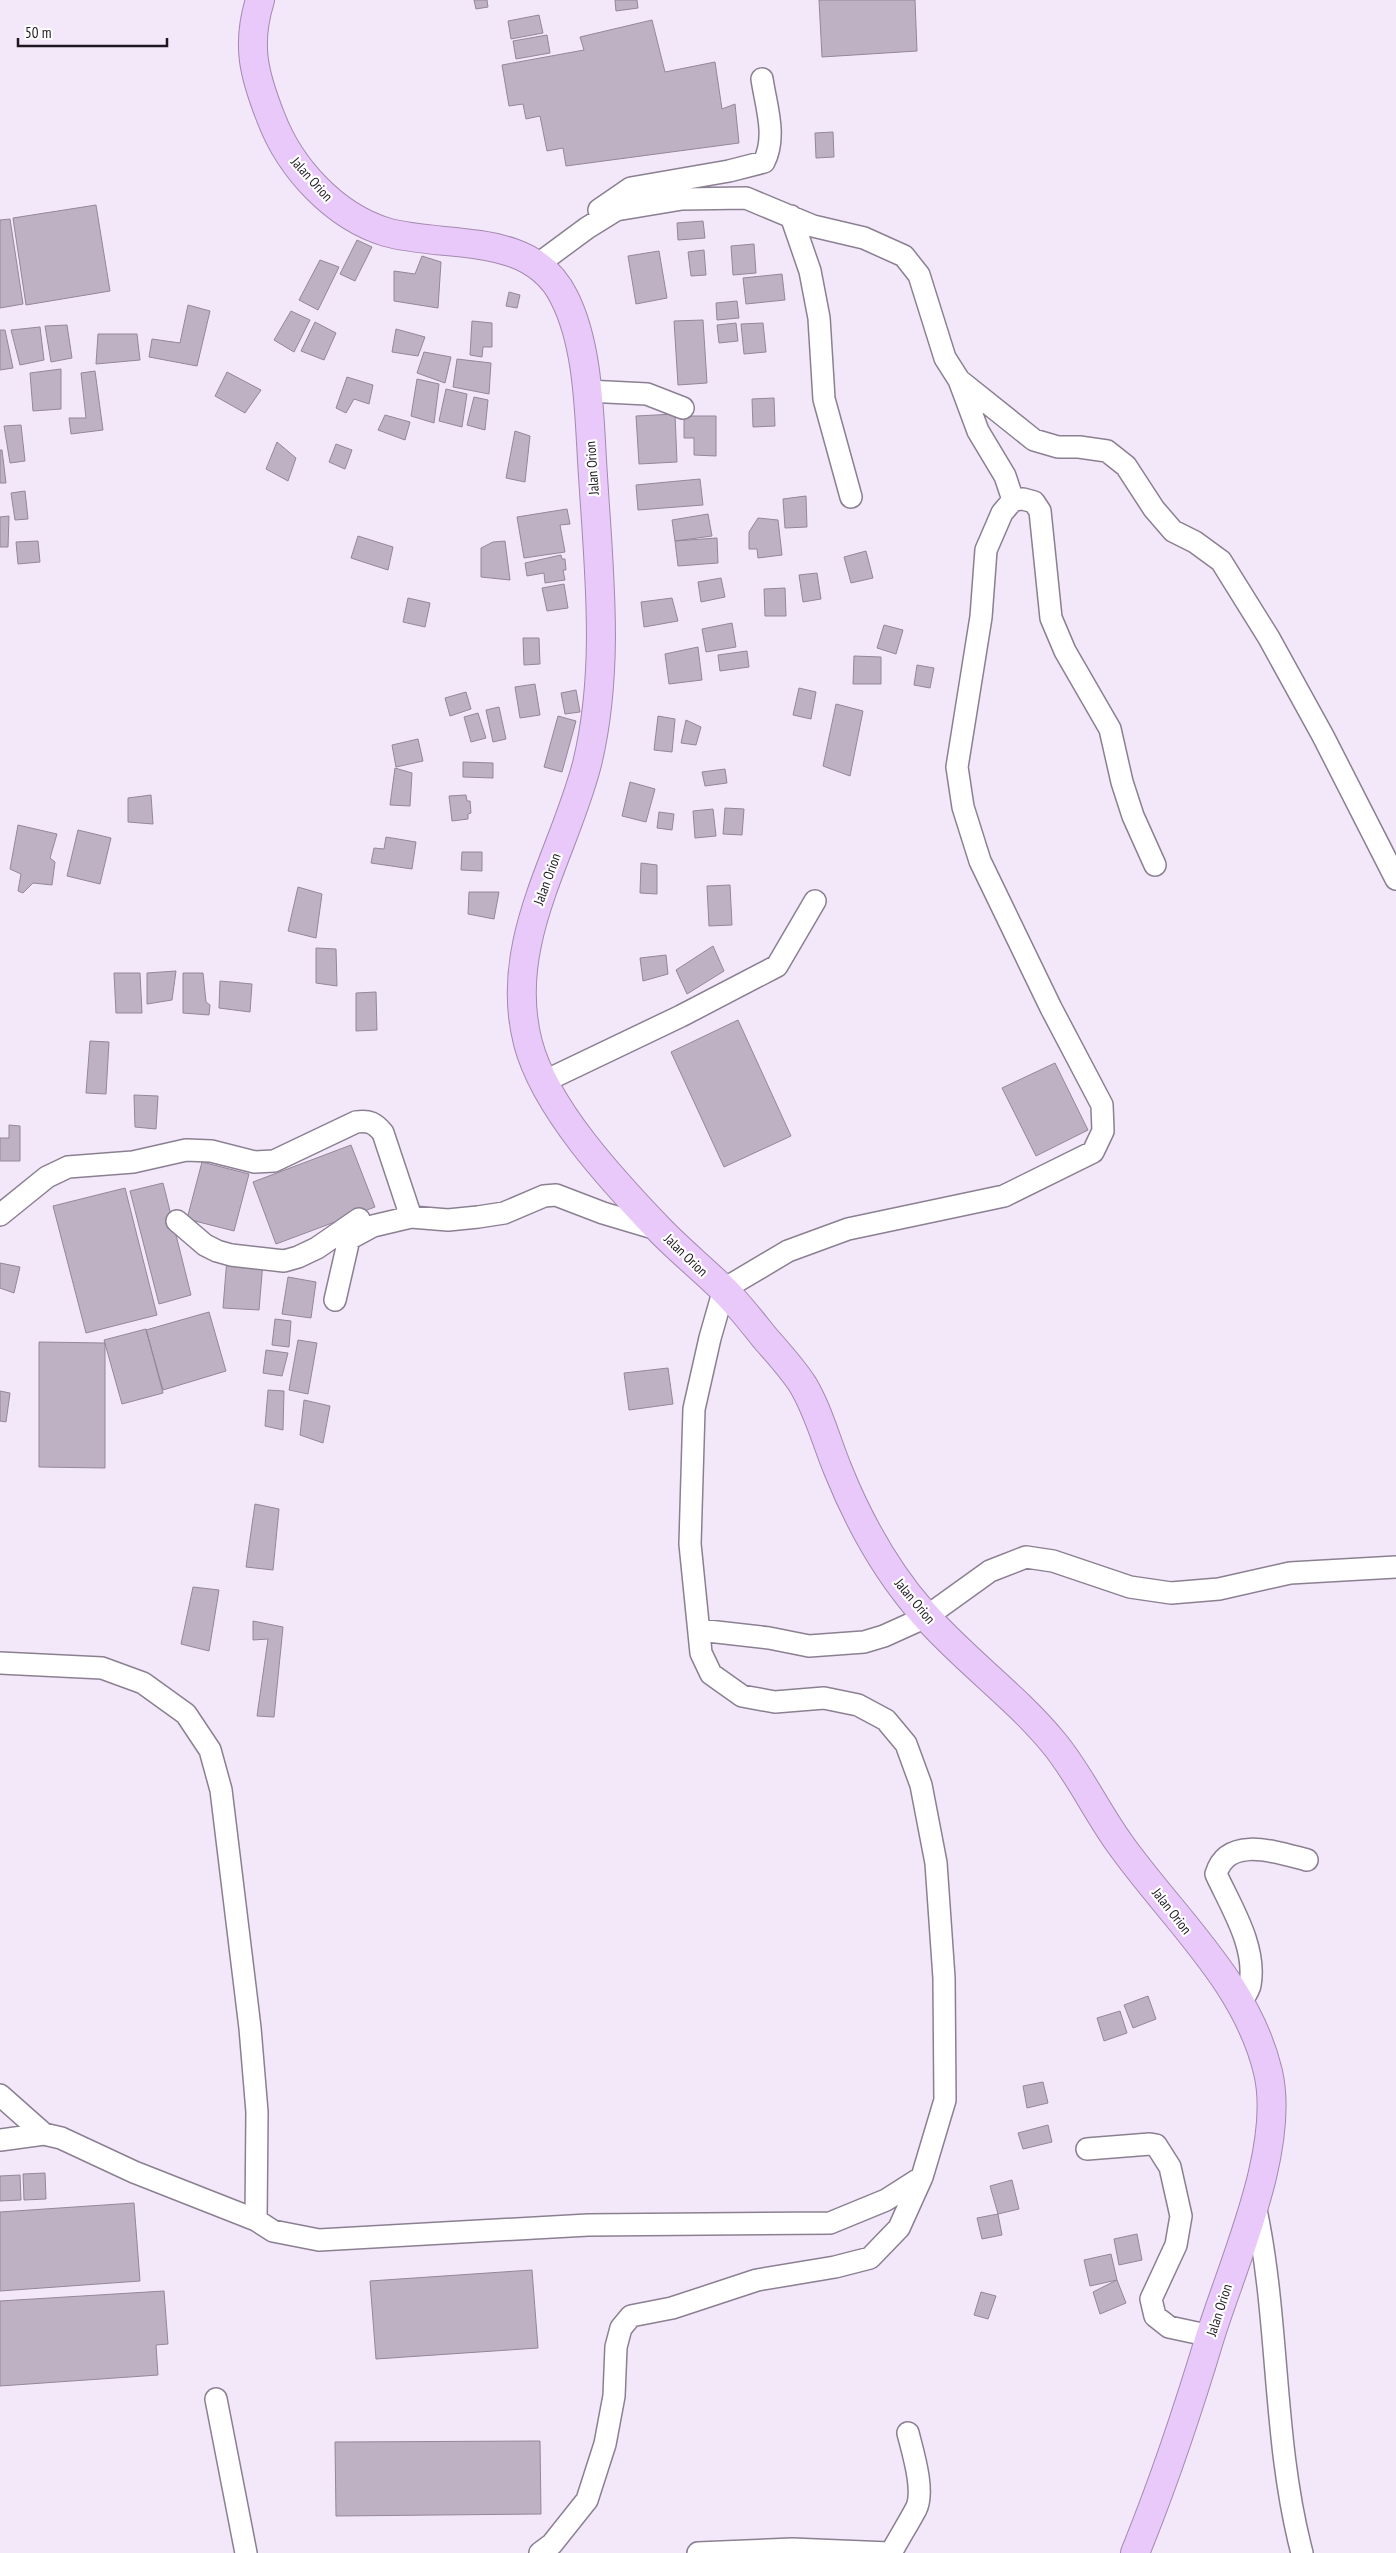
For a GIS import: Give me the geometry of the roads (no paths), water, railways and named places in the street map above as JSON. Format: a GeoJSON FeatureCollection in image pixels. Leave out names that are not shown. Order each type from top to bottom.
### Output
{"type":"FeatureCollection","features":[{"type":"Feature","properties":{"kind":"highway","name":"Jalan Orion"},"geometry":{"type":"LineString","coordinates":[[260,0],[252,25],[252,51],[259,89],[279,139],[318,189],[338,208],[370,225],[389,232],[423,239],[468,241],[505,250],[532,262],[552,276],[568,303],[587,391],[599,571],[600,695],[584,776],[530,924],[523,967],[528,1042],[543,1082],[562,1114],[583,1141],[660,1230],[724,1289],[800,1380],[818,1415],[838,1469],[862,1523],[885,1564],[926,1617],[1052,1740],[1120,1845],[1241,2002],[1270,2076],[1271,2114],[1267,2153],[1255,2205],[1164,2483],[1136,2553]]}},
{"type":"Feature","properties":{"kind":"street"},"geometry":{"type":"LineString","coordinates":[[532,262],[631,188],[729,171],[764,162],[769,152],[771,134],[762,79]]}},
{"type":"Feature","properties":{"kind":"street"},"geometry":{"type":"LineString","coordinates":[[532,262],[616,210],[682,200],[746,198],[813,226],[864,238],[904,256],[919,275],[945,358],[959,380],[978,431],[1005,476],[1013,500]]}},
{"type":"Feature","properties":{"kind":"street"},"geometry":{"type":"LineString","coordinates":[[790,216],[810,271],[819,318],[824,399],[851,497]]}},
{"type":"Feature","properties":{"kind":"street"},"geometry":{"type":"LineString","coordinates":[[959,380],[1034,440],[1058,447],[1079,446],[1107,450],[1126,466],[1154,509],[1173,531],[1195,542],[1220,561],[1269,638],[1323,736],[1396,879]]}},
{"type":"Feature","properties":{"kind":"street"},"geometry":{"type":"LineString","coordinates":[[587,391],[647,394],[683,408]]}},
{"type":"Feature","properties":{"kind":"street"},"geometry":{"type":"LineString","coordinates":[[540,2553],[552,2544],[587,2500],[605,2444],[614,2396],[616,2346],[621,2328],[631,2316],[672,2308],[757,2280],[835,2267],[870,2258],[899,2228],[922,2177],[945,2100],[944,1978],[936,1863],[921,1785],[906,1744],[886,1720],[858,1705],[824,1698],[775,1702],[742,1696],[710,1674],[701,1653],[690,1544],[694,1409],[710,1338],[724,1289],[788,1251],[848,1229],[1004,1196],[1093,1152],[1103,1131],[1102,1105],[1051,1008],[980,861],[963,807],[957,767],[981,617],[986,550],[1002,513],[1013,500],[1023,499],[1034,502],[1040,511],[1051,618],[1065,651],[1110,729],[1122,782],[1133,816],[1154,865]]}},
{"type":"Feature","properties":{"kind":"street"},"geometry":{"type":"LineString","coordinates":[[543,1082],[681,1016],[777,966],[815,901]]}},
{"type":"Feature","properties":{"kind":"street"},"geometry":{"type":"LineString","coordinates":[[0,1215],[47,1177],[68,1167],[134,1162],[186,1150],[211,1151],[255,1162],[274,1161],[356,1122],[366,1120],[378,1126],[383,1133],[403,1219]]}},
{"type":"Feature","properties":{"kind":"street"},"geometry":{"type":"LineString","coordinates":[[177,1222],[205,1245],[217,1251],[231,1255],[284,1261],[310,1251],[356,1220],[372,1214],[403,1219],[448,1220],[478,1217],[504,1213],[544,1196],[556,1195],[603,1213],[660,1230]]}},
{"type":"Feature","properties":{"kind":"street"},"geometry":{"type":"LineString","coordinates":[[335,1300],[349,1239],[373,1226],[403,1219]]}},
{"type":"Feature","properties":{"kind":"street"},"geometry":{"type":"LineString","coordinates":[[699,1630],[769,1638],[809,1646],[864,1642],[884,1636],[926,1617],[990,1571],[1026,1558],[1053,1561],[1130,1587],[1171,1593],[1219,1589],[1290,1573],[1396,1568]]}},
{"type":"Feature","properties":{"kind":"street"},"geometry":{"type":"LineString","coordinates":[[0,1663],[102,1668],[144,1683],[186,1714],[210,1750],[221,1790],[250,2028],[257,2112],[256,2220]]}},
{"type":"Feature","properties":{"kind":"street"},"geometry":{"type":"LineString","coordinates":[[1241,2002],[1250,1987],[1251,1968],[1248,1949],[1216,1874],[1219,1865],[1229,1855],[1244,1849],[1267,1850],[1307,1860]]}},
{"type":"Feature","properties":{"kind":"street"},"geometry":{"type":"LineString","coordinates":[[0,2095],[44,2134]]}},
{"type":"Feature","properties":{"kind":"street"},"geometry":{"type":"LineString","coordinates":[[0,2154],[9,2138],[44,2134],[61,2138],[134,2172],[256,2220],[273,2231],[319,2240],[588,2225],[830,2223],[886,2200],[922,2177]]}},
{"type":"Feature","properties":{"kind":"street"},"geometry":{"type":"LineString","coordinates":[[1087,2149],[1150,2144],[1156,2145],[1160,2150],[1170,2167],[1181,2216],[1176,2244],[1151,2299],[1155,2316],[1169,2327],[1211,2336]]}},
{"type":"Feature","properties":{"kind":"street"},"geometry":{"type":"LineString","coordinates":[[1255,2205],[1264,2249],[1288,2488],[1302,2553]]}},
{"type":"Feature","properties":{"kind":"street"},"geometry":{"type":"LineString","coordinates":[[216,2399],[246,2553]]}},
{"type":"Feature","properties":{"kind":"street"},"geometry":{"type":"LineString","coordinates":[[698,2553],[792,2549],[890,2553],[906,2522],[916,2508],[919,2494],[908,2433]]}}]}
